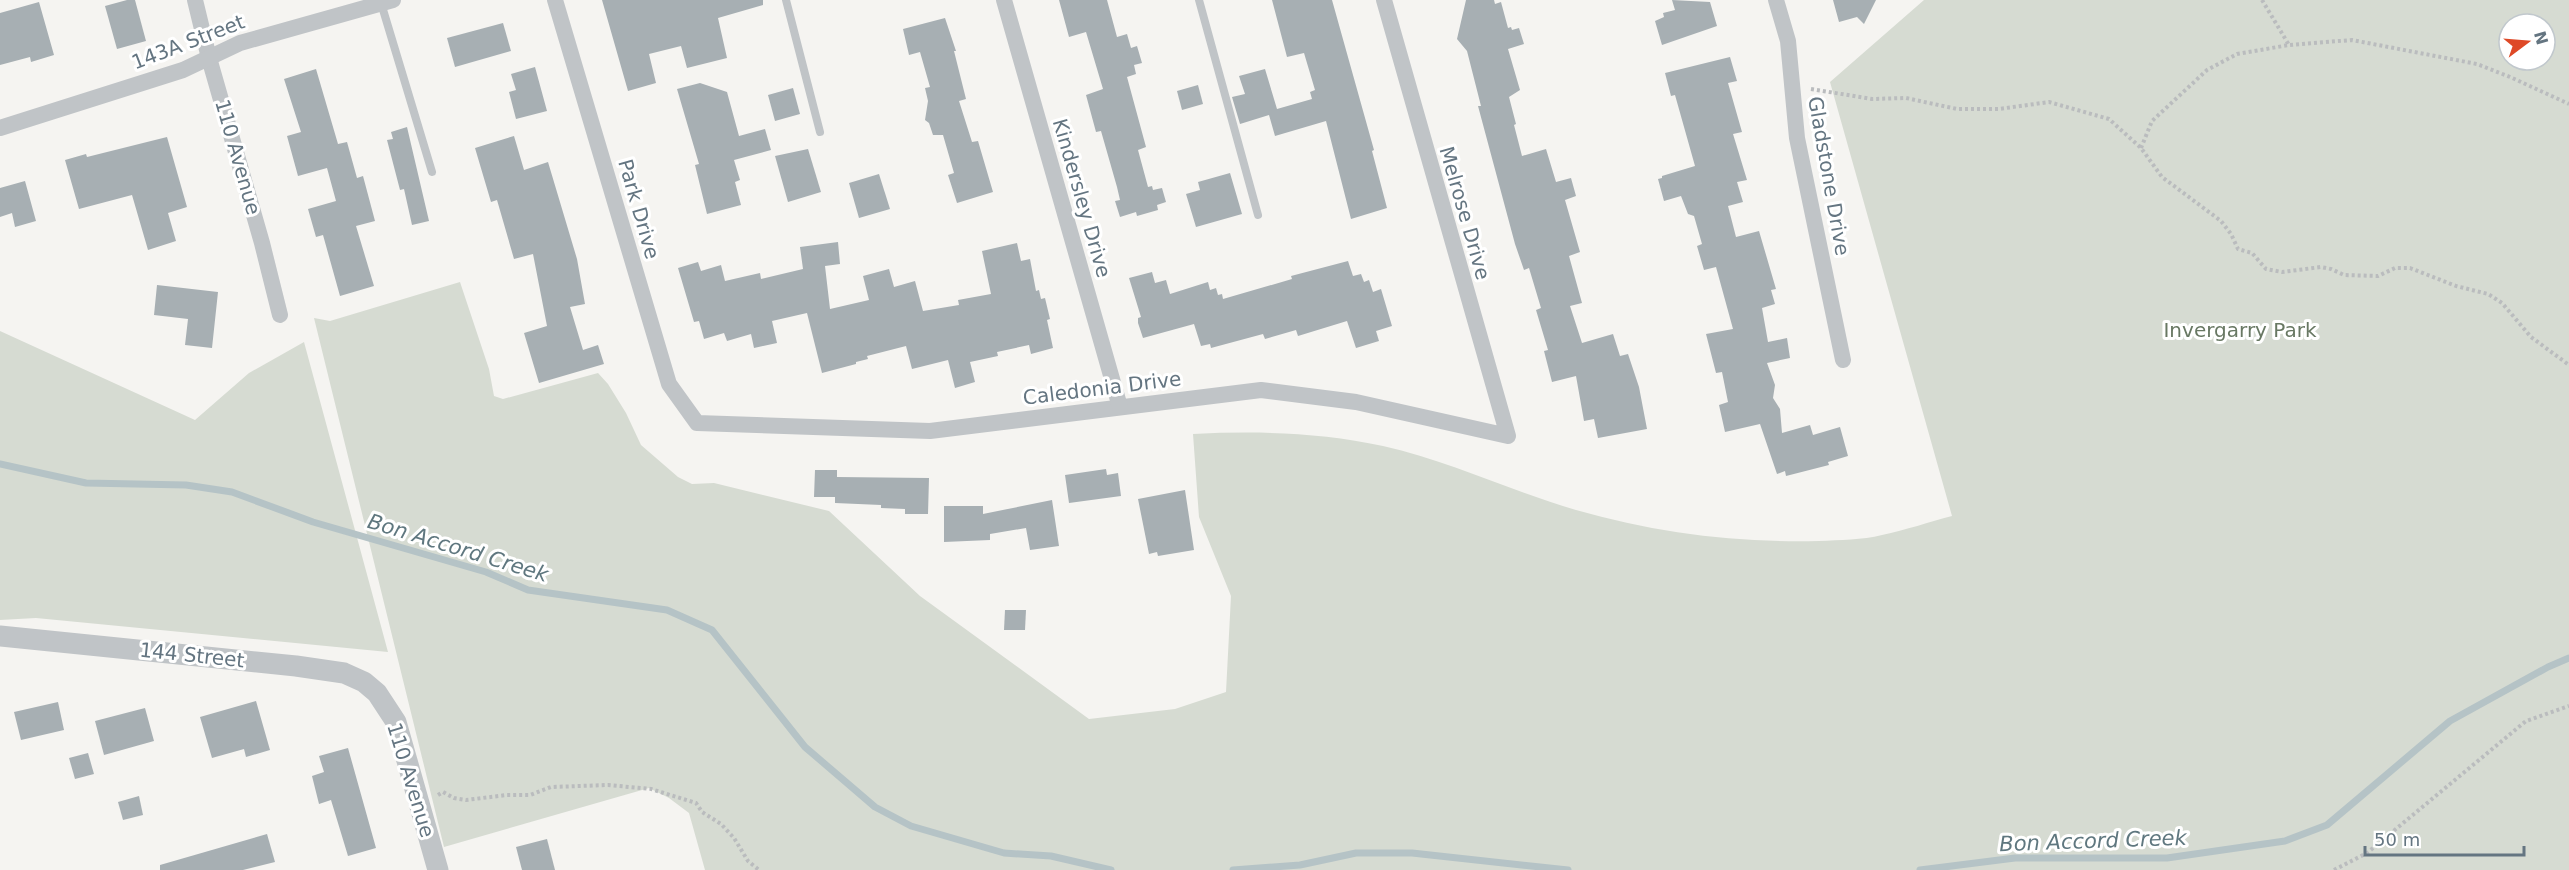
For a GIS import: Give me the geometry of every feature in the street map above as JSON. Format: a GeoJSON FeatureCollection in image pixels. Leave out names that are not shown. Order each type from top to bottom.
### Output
{"type":"FeatureCollection","features":[{"type":"Feature","properties":{"kind":"street","name":"110 Avenue"},"geometry":{"type":"LineString","coordinates":[[195,0],[280,315]]}},
{"type":"Feature","properties":{"kind":"street","name":"Park Drive"},"geometry":{"type":"LineString","coordinates":[[555,0],[669,384],[697,423]]}},
{"type":"Feature","properties":{"kind":"street","name":"Kindersley Drive"},"geometry":{"type":"LineString","coordinates":[[1004,0],[1120,407]]}},
{"type":"Feature","properties":{"kind":"street","name":"Melrose Drive"},"geometry":{"type":"LineString","coordinates":[[1384,0],[1508,436]]}},
{"type":"Feature","properties":{"kind":"street","name":"Gladstone Drive"},"geometry":{"type":"LineString","coordinates":[[1776,0],[1788,41],[1797,138],[1843,360]]}},
{"type":"Feature","properties":{"kind":"street","name":"143A Street"},"geometry":{"type":"LineString","coordinates":[[0,128],[183,70],[240,43],[387,1]]}},
{"type":"Feature","properties":{"kind":"street","name":"Caledonia Drive"},"geometry":{"type":"LineString","coordinates":[[697,423],[930,431],[1261,390],[1356,402],[1508,436]]}},
{"type":"Feature","properties":{"kind":"street","name":"144 Street"},"geometry":{"type":"LineString","coordinates":[[0,636],[335,671],[354,678],[377,693]]}},
{"type":"Feature","properties":{"kind":"street","name":"110 Avenue"},"geometry":{"type":"LineString","coordinates":[[377,693],[396,722],[438,870]]}},
{"type":"Feature","properties":{"kind":"lane"},"geometry":{"type":"LineString","coordinates":[[786,0],[820,132]]}},
{"type":"Feature","properties":{"kind":"lane"},"geometry":{"type":"LineString","coordinates":[[1199,0],[1258,215]]}},
{"type":"Feature","properties":{"kind":"lane"},"geometry":{"type":"LineString","coordinates":[[387,1],[432,172]]}},
{"type":"Feature","properties":{"kind":"path"},"geometry":{"type":"LineString","coordinates":[[2262,0],[2289,45]]}},
{"type":"Feature","properties":{"kind":"path"},"geometry":{"type":"LineString","coordinates":[[2141,148],[2152,121],[2207,69],[2237,54],[2289,45],[2352,40],[2476,64],[2510,77],[2569,105]]}},
{"type":"Feature","properties":{"kind":"path"},"geometry":{"type":"LineString","coordinates":[[1806,90],[1812,88],[1872,99],[1906,98],[1957,110],[1999,109],[2049,102],[2109,119],[2141,148],[2162,177],[2221,221],[2231,234],[2238,249],[2252,253],[2266,269],[2282,272],[2321,267],[2344,275],[2378,276],[2395,267],[2410,268],[2456,286],[2488,294],[2502,303],[2531,337],[2569,365]]}},
{"type":"Feature","properties":{"kind":"path"},"geometry":{"type":"LineString","coordinates":[[2334,870],[2367,853],[2526,721],[2569,706]]}},
{"type":"Feature","properties":{"kind":"path"},"geometry":{"type":"LineString","coordinates":[[432,795],[443,792],[454,798],[466,800],[530,795],[550,787],[608,785],[651,789],[696,802],[702,812],[721,824],[734,838],[748,861],[759,870]]}},
{"type":"Feature","properties":{"kind":"green space","name":"Invergarry Park"},"geometry":{"type":"Polygon","coordinates":[[[1924,0],[2569,0],[2569,870],[705,870],[689,813],[669,798],[649,788],[444,847],[314,318],[330,321],[460,282],[489,369],[494,396],[503,399],[598,373],[608,384],[626,413],[641,445],[678,477],[692,484],[714,483],[829,511],[920,596],[1089,719],[1175,709],[1226,692],[1231,596],[1199,517],[1193,434],[1312,435],[1359,441],[1408,452],[1576,510],[1636,525],[1697,535],[1788,541],[1851,540],[1891,533],[1952,516],[1830,82],[1924,0]]]}},
{"type":"Feature","properties":{"kind":"green space"},"geometry":{"type":"Polygon","coordinates":[[[0,331],[195,420],[249,373],[304,342],[388,652],[36,618],[0,620],[0,331]]]}},
{"type":"Feature","properties":{"kind":"building"},"geometry":{"type":"Polygon","coordinates":[[[135,0],[146,41],[117,49],[105,6],[135,0]]]}},
{"type":"Feature","properties":{"kind":"building"},"geometry":{"type":"Polygon","coordinates":[[[602,0],[763,0],[763,5],[718,18],[727,58],[687,68],[681,46],[649,54],[656,83],[628,91],[602,0]]]}},
{"type":"Feature","properties":{"kind":"building"},"geometry":{"type":"Polygon","coordinates":[[[1059,0],[1107,0],[1117,37],[1127,34],[1131,48],[1137,46],[1142,63],[1134,65],[1136,74],[1127,77],[1146,147],[1138,150],[1148,187],[1152,186],[1153,190],[1162,188],[1166,202],[1157,205],[1158,210],[1137,216],[1136,212],[1120,217],[1115,201],[1120,200],[1117,187],[1101,131],[1096,132],[1086,95],[1103,89],[1086,32],[1069,37],[1059,0]]]}},
{"type":"Feature","properties":{"kind":"building"},"geometry":{"type":"Polygon","coordinates":[[[1272,0],[1332,0],[1374,150],[1372,151],[1387,208],[1351,219],[1326,121],[1275,136],[1269,115],[1240,124],[1232,97],[1245,94],[1239,76],[1265,69],[1277,109],[1312,99],[1310,92],[1315,90],[1304,53],[1287,57],[1272,0]]]}},
{"type":"Feature","properties":{"kind":"building"},"geometry":{"type":"Polygon","coordinates":[[[1466,0],[1494,0],[1495,4],[1501,2],[1508,28],[1511,27],[1512,30],[1519,28],[1524,44],[1508,49],[1520,90],[1509,97],[1522,156],[1546,149],[1556,182],[1571,178],[1576,196],[1565,200],[1580,252],[1569,256],[1582,303],[1570,306],[1582,343],[1613,334],[1620,356],[1628,354],[1639,387],[1647,429],[1598,438],[1594,419],[1584,421],[1576,376],[1552,382],[1544,351],[1548,350],[1536,310],[1541,308],[1529,268],[1524,270],[1515,244],[1478,106],[1481,106],[1467,51],[1457,39],[1466,0]]]}},
{"type":"Feature","properties":{"kind":"building"},"geometry":{"type":"Polygon","coordinates":[[[1672,0],[1710,2],[1717,26],[1662,45],[1655,21],[1664,17],[1663,13],[1675,10],[1672,0]]]}},
{"type":"Feature","properties":{"kind":"building"},"geometry":{"type":"Polygon","coordinates":[[[1833,0],[1876,0],[1864,24],[1857,17],[1839,22],[1833,0]]]}},
{"type":"Feature","properties":{"kind":"building"},"geometry":{"type":"Polygon","coordinates":[[[39,2],[54,55],[31,62],[30,57],[0,65],[0,13],[39,2]]]}},
{"type":"Feature","properties":{"kind":"building"},"geometry":{"type":"Polygon","coordinates":[[[945,18],[956,51],[954,51],[966,99],[959,101],[972,142],[978,141],[993,192],[957,203],[948,175],[954,173],[943,135],[933,135],[929,123],[925,120],[928,101],[925,88],[930,87],[920,52],[909,55],[903,29],[945,18]]]}},
{"type":"Feature","properties":{"kind":"building"},"geometry":{"type":"Polygon","coordinates":[[[503,23],[511,51],[455,67],[447,38],[503,23]]]}},
{"type":"Feature","properties":{"kind":"building"},"geometry":{"type":"Polygon","coordinates":[[[1730,57],[1737,81],[1728,83],[1742,132],[1733,134],[1747,180],[1737,182],[1743,202],[1728,206],[1736,237],[1759,231],[1776,289],[1771,290],[1775,304],[1762,308],[1768,342],[1787,338],[1790,358],[1767,363],[1775,385],[1773,398],[1780,409],[1782,433],[1810,425],[1813,435],[1840,427],[1848,456],[1828,462],[1829,465],[1786,476],[1785,471],[1777,474],[1760,424],[1725,432],[1719,405],[1728,402],[1722,372],[1716,373],[1706,334],[1733,329],[1716,267],[1704,270],[1697,246],[1702,244],[1694,216],[1688,214],[1681,196],[1664,201],[1658,179],[1695,166],[1675,95],[1671,96],[1665,73],[1730,57]]]}},
{"type":"Feature","properties":{"kind":"building"},"geometry":{"type":"Polygon","coordinates":[[[535,67],[547,111],[516,119],[509,92],[516,90],[511,74],[535,67]]]}},
{"type":"Feature","properties":{"kind":"building"},"geometry":{"type":"Polygon","coordinates":[[[316,69],[338,144],[347,142],[357,178],[363,176],[375,221],[356,226],[374,286],[340,296],[323,235],[316,237],[308,209],[336,201],[327,168],[298,176],[287,136],[301,132],[284,79],[316,69]]]}},
{"type":"Feature","properties":{"kind":"building"},"geometry":{"type":"Polygon","coordinates":[[[700,83],[727,92],[739,136],[765,129],[771,150],[734,160],[740,180],[735,182],[741,205],[707,214],[695,165],[699,164],[677,89],[700,83]]]}},
{"type":"Feature","properties":{"kind":"building"},"geometry":{"type":"Polygon","coordinates":[[[1198,85],[1203,104],[1182,110],[1177,91],[1198,85]]]}},
{"type":"Feature","properties":{"kind":"building"},"geometry":{"type":"Polygon","coordinates":[[[793,88],[800,114],[775,121],[768,95],[793,88]]]}},
{"type":"Feature","properties":{"kind":"building"},"geometry":{"type":"Polygon","coordinates":[[[407,127],[429,221],[412,225],[404,189],[400,190],[387,140],[393,139],[391,132],[407,127]]]}},
{"type":"Feature","properties":{"kind":"building"},"geometry":{"type":"Polygon","coordinates":[[[514,136],[524,170],[548,162],[577,259],[585,304],[570,307],[583,350],[598,345],[604,364],[539,383],[524,333],[547,326],[533,254],[514,259],[497,200],[491,202],[475,148],[514,136]]]}},
{"type":"Feature","properties":{"kind":"building"},"geometry":{"type":"Polygon","coordinates":[[[167,137],[187,207],[168,213],[176,241],[148,250],[132,195],[79,209],[65,160],[86,154],[87,157],[167,137]]]}},
{"type":"Feature","properties":{"kind":"building"},"geometry":{"type":"Polygon","coordinates":[[[808,149],[821,192],[788,202],[775,156],[808,149]]]}},
{"type":"Feature","properties":{"kind":"building"},"geometry":{"type":"Polygon","coordinates":[[[1230,173],[1242,214],[1196,227],[1186,194],[1200,190],[1198,182],[1230,173]]]}},
{"type":"Feature","properties":{"kind":"building"},"geometry":{"type":"Polygon","coordinates":[[[879,174],[890,209],[859,218],[849,183],[879,174]]]}},
{"type":"Feature","properties":{"kind":"building"},"geometry":{"type":"Polygon","coordinates":[[[25,181],[36,221],[15,227],[12,213],[0,217],[0,188],[25,181]]]}},
{"type":"Feature","properties":{"kind":"building"},"geometry":{"type":"Polygon","coordinates":[[[838,242],[840,264],[825,266],[830,309],[869,300],[863,276],[889,269],[894,287],[915,281],[923,311],[959,305],[958,300],[991,294],[982,251],[1017,243],[1021,261],[1030,259],[1036,291],[1039,290],[1041,299],[1045,298],[1053,348],[1031,354],[1029,345],[997,352],[998,356],[970,362],[975,382],[955,388],[948,360],[912,369],[906,346],[867,356],[868,359],[856,362],[856,364],[822,373],[807,313],[772,321],[777,343],[754,348],[751,334],[727,341],[724,333],[704,339],[699,321],[694,322],[678,268],[698,262],[701,271],[721,265],[725,281],[760,273],[761,279],[803,269],[800,247],[838,242]]]}},
{"type":"Feature","properties":{"kind":"building"},"geometry":{"type":"Polygon","coordinates":[[[1348,261],[1353,276],[1361,274],[1364,282],[1369,280],[1373,292],[1381,289],[1392,326],[1376,331],[1379,341],[1356,348],[1347,321],[1298,336],[1296,330],[1265,339],[1263,334],[1211,348],[1210,344],[1201,346],[1194,324],[1143,338],[1138,323],[1138,318],[1141,317],[1129,278],[1152,272],[1155,283],[1166,280],[1170,294],[1208,282],[1210,290],[1216,288],[1218,295],[1222,294],[1223,299],[1292,279],[1291,276],[1348,261]]]}},
{"type":"Feature","properties":{"kind":"building"},"geometry":{"type":"Polygon","coordinates":[[[157,285],[218,292],[212,348],[185,345],[188,319],[154,315],[157,285]]]}},
{"type":"Feature","properties":{"kind":"building"},"geometry":{"type":"Polygon","coordinates":[[[1106,469],[1107,475],[1118,473],[1121,496],[1069,503],[1065,475],[1106,469]]]}},
{"type":"Feature","properties":{"kind":"building"},"geometry":{"type":"Polygon","coordinates":[[[815,470],[837,470],[837,477],[929,478],[928,514],[905,514],[905,509],[881,508],[881,505],[835,503],[835,497],[814,497],[815,470]]]}},
{"type":"Feature","properties":{"kind":"building"},"geometry":{"type":"Polygon","coordinates":[[[1185,490],[1194,550],[1158,556],[1157,552],[1149,554],[1138,499],[1185,490]]]}},
{"type":"Feature","properties":{"kind":"building"},"geometry":{"type":"Polygon","coordinates":[[[1052,500],[1059,546],[1030,550],[1026,528],[990,534],[990,540],[944,542],[944,506],[983,506],[983,514],[1052,500]]]}},
{"type":"Feature","properties":{"kind":"building"},"geometry":{"type":"Polygon","coordinates":[[[1005,610],[1026,610],[1025,630],[1004,630],[1005,610]]]}},
{"type":"Feature","properties":{"kind":"building"},"geometry":{"type":"Polygon","coordinates":[[[256,701],[270,750],[246,757],[244,749],[212,758],[200,717],[256,701]]]}},
{"type":"Feature","properties":{"kind":"building"},"geometry":{"type":"Polygon","coordinates":[[[58,702],[64,730],[21,740],[14,712],[58,702]]]}},
{"type":"Feature","properties":{"kind":"building"},"geometry":{"type":"Polygon","coordinates":[[[145,708],[154,741],[104,755],[95,721],[145,708]]]}},
{"type":"Feature","properties":{"kind":"building"},"geometry":{"type":"Polygon","coordinates":[[[348,748],[376,848],[348,856],[331,800],[319,804],[312,776],[324,772],[319,756],[348,748]]]}},
{"type":"Feature","properties":{"kind":"building"},"geometry":{"type":"Polygon","coordinates":[[[88,753],[94,774],[75,779],[69,758],[88,753]]]}},
{"type":"Feature","properties":{"kind":"building"},"geometry":{"type":"Polygon","coordinates":[[[139,796],[143,815],[123,820],[118,802],[139,796]]]}},
{"type":"Feature","properties":{"kind":"building"},"geometry":{"type":"Polygon","coordinates":[[[267,834],[275,862],[243,870],[160,870],[160,865],[267,834]]]}},
{"type":"Feature","properties":{"kind":"building"},"geometry":{"type":"Polygon","coordinates":[[[547,839],[555,870],[522,870],[516,847],[547,839]]]}},
{"type":"Feature","properties":{"kind":"waterway","name":"Bon Accord Creek"},"geometry":{"type":"LineString","coordinates":[[0,464],[86,483],[186,485],[232,492],[313,522],[486,572],[528,590],[667,610],[712,630],[805,747],[875,807],[911,826],[1004,853],[1051,856],[1111,870]]}},
{"type":"Feature","properties":{"kind":"waterway","name":"Bon Accord Creek"},"geometry":{"type":"LineString","coordinates":[[1920,870],[2015,858],[2167,858],[2285,841],[2327,825],[2450,721],[2548,667],[2569,658]]}},
{"type":"Feature","properties":{"kind":"waterway","name":"Bon Accord Creek"},"geometry":{"type":"LineString","coordinates":[[1233,870],[1300,865],[1356,853],[1412,853],[1568,870]]}}]}
